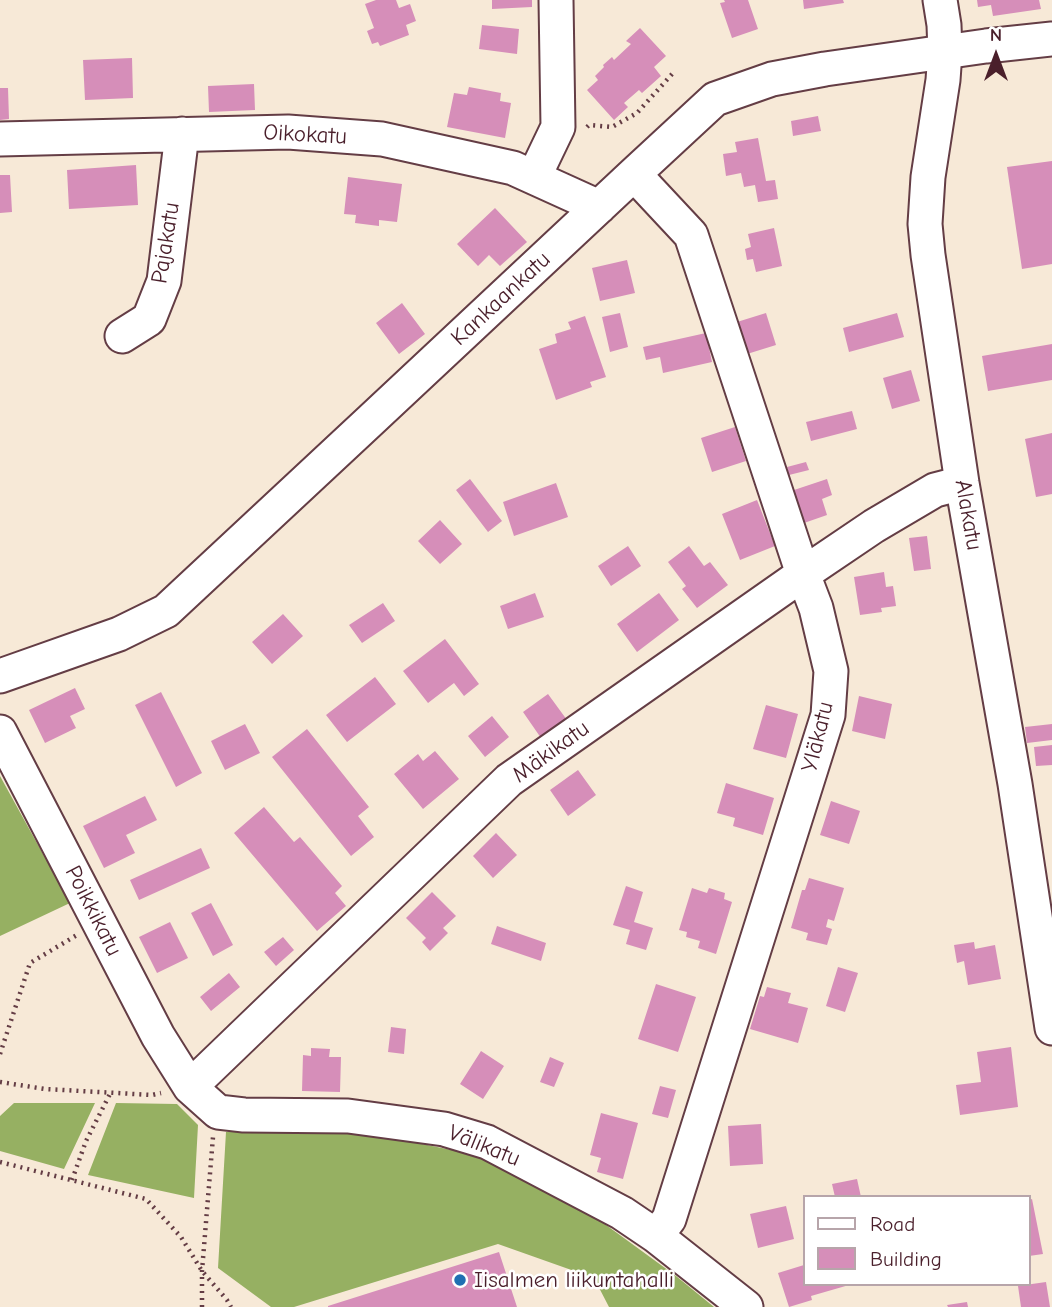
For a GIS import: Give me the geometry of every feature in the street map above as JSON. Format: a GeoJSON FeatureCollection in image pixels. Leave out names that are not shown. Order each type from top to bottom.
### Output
{"type":"FeatureCollection","features":[{"type":"Feature","properties":{"kind":"street"},"geometry":{"type":"LineString","coordinates":[[534,177],[558,127],[556,0]]}},
{"type":"Feature","properties":{"kind":"street","name":"Alakatu"},"geometry":{"type":"LineString","coordinates":[[940,0],[945,52],[928,177],[925,224],[928,255],[962,483],[1015,784],[1052,1028]]}},
{"type":"Feature","properties":{"kind":"street","name":"Kankaankatu"},"geometry":{"type":"LineString","coordinates":[[0,676],[119,634],[166,611],[715,99],[772,79],[986,46],[1052,39]]}},
{"type":"Feature","properties":{"kind":"street","name":"Oikokatu"},"geometry":{"type":"LineString","coordinates":[[0,139],[288,132],[382,139],[513,168],[599,207]]}},
{"type":"Feature","properties":{"kind":"street","name":"Pajakatu"},"geometry":{"type":"LineString","coordinates":[[121,335],[149,319],[164,281],[182,134]]}},
{"type":"Feature","properties":{"kind":"street","name":"Yläkatu"},"geometry":{"type":"LineString","coordinates":[[634,174],[691,235],[816,608],[831,671],[828,715],[669,1219],[656,1236]]}},
{"type":"Feature","properties":{"kind":"street","name":"Mäkikatu"},"geometry":{"type":"LineString","coordinates":[[190,1087],[509,780],[874,526],[935,491],[962,483]]}},
{"type":"Feature","properties":{"kind":"street","name":"Poikkikatu"},"geometry":{"type":"LineString","coordinates":[[0,732],[158,1036],[190,1087]]}},
{"type":"Feature","properties":{"kind":"street"},"geometry":{"type":"LineString","coordinates":[[190,1087],[218,1112]]}},
{"type":"Feature","properties":{"kind":"street","name":"Välikatu"},"geometry":{"type":"LineString","coordinates":[[218,1112],[244,1115],[348,1116],[444,1129],[487,1142],[622,1213],[656,1236],[746,1307]]}},
{"type":"Feature","properties":{"kind":"path"},"geometry":{"type":"LineString","coordinates":[[583,135],[589,125],[612,127],[637,113],[673,73]]}},
{"type":"Feature","properties":{"kind":"path"},"geometry":{"type":"LineString","coordinates":[[0,1054],[30,962],[99,923]]}},
{"type":"Feature","properties":{"kind":"path"},"geometry":{"type":"LineString","coordinates":[[0,1082],[45,1089],[152,1095],[190,1087]]}},
{"type":"Feature","properties":{"kind":"path"},"geometry":{"type":"LineString","coordinates":[[72,1180],[86,1140],[111,1092]]}},
{"type":"Feature","properties":{"kind":"path"},"geometry":{"type":"LineString","coordinates":[[202,1307],[211,1147],[218,1112]]}},
{"type":"Feature","properties":{"kind":"path"},"geometry":{"type":"LineString","coordinates":[[0,1162],[146,1199],[181,1237],[202,1271],[230,1307]]}},
{"type":"Feature","properties":{"kind":"green space"},"geometry":{"type":"Polygon","coordinates":[[[0,776],[70,903],[0,936],[0,776]]]}},
{"type":"Feature","properties":{"kind":"green space"},"geometry":{"type":"Polygon","coordinates":[[[14,1103],[95,1103],[64,1169],[0,1151],[0,1116],[14,1103]]]}},
{"type":"Feature","properties":{"kind":"green space"},"geometry":{"type":"Polygon","coordinates":[[[116,1103],[177,1104],[198,1125],[194,1198],[88,1175],[116,1103]]]}},
{"type":"Feature","properties":{"kind":"green space"},"geometry":{"type":"Polygon","coordinates":[[[354,1130],[476,1155],[591,1214],[714,1307],[609,1307],[594,1278],[498,1244],[294,1307],[271,1307],[218,1268],[226,1132],[354,1130]]]}},
{"type":"Feature","properties":{"kind":"building"},"geometry":{"type":"Polygon","coordinates":[[[376,0],[396,0],[399,8],[410,4],[416,21],[406,25],[409,35],[380,46],[378,42],[372,44],[367,31],[374,28],[365,4],[376,0]]]}},
{"type":"Feature","properties":{"kind":"building"},"geometry":{"type":"Polygon","coordinates":[[[492,0],[532,0],[532,7],[492,9],[492,0]]]}},
{"type":"Feature","properties":{"kind":"building"},"geometry":{"type":"Polygon","coordinates":[[[724,0],[748,0],[758,29],[732,38],[720,3],[725,2],[724,0]]]}},
{"type":"Feature","properties":{"kind":"building"},"geometry":{"type":"Polygon","coordinates":[[[803,0],[843,0],[844,3],[804,9],[803,0]]]}},
{"type":"Feature","properties":{"kind":"building"},"geometry":{"type":"Polygon","coordinates":[[[977,0],[1039,0],[1041,9],[993,16],[991,5],[978,7],[977,0]]]}},
{"type":"Feature","properties":{"kind":"building"},"geometry":{"type":"Polygon","coordinates":[[[482,25],[519,29],[517,54],[479,49],[482,25]]]}},
{"type":"Feature","properties":{"kind":"building"},"geometry":{"type":"Polygon","coordinates":[[[640,28],[666,56],[654,67],[661,76],[642,93],[639,90],[624,103],[628,107],[614,120],[587,90],[598,80],[595,76],[603,65],[612,57],[614,60],[631,44],[626,41],[640,28]]]}},
{"type":"Feature","properties":{"kind":"building"},"geometry":{"type":"Polygon","coordinates":[[[132,58],[133,98],[85,100],[83,60],[132,58]]]}},
{"type":"Feature","properties":{"kind":"building"},"geometry":{"type":"Polygon","coordinates":[[[254,84],[255,110],[209,112],[208,86],[254,84]]]}},
{"type":"Feature","properties":{"kind":"building"},"geometry":{"type":"Polygon","coordinates":[[[469,87],[501,93],[500,101],[511,103],[505,138],[447,127],[454,93],[467,95],[469,87]]]}},
{"type":"Feature","properties":{"kind":"building"},"geometry":{"type":"Polygon","coordinates":[[[0,88],[8,88],[9,119],[0,120],[0,88]]]}},
{"type":"Feature","properties":{"kind":"building"},"geometry":{"type":"Polygon","coordinates":[[[818,116],[821,131],[793,136],[791,121],[818,116]]]}},
{"type":"Feature","properties":{"kind":"building"},"geometry":{"type":"Polygon","coordinates":[[[758,138],[766,181],[775,180],[778,199],[758,202],[755,185],[744,187],[741,173],[726,176],[723,154],[737,152],[735,142],[758,138]]]}},
{"type":"Feature","properties":{"kind":"building"},"geometry":{"type":"Polygon","coordinates":[[[1052,161],[1052,264],[1022,269],[1007,167],[1052,161]]]}},
{"type":"Feature","properties":{"kind":"building"},"geometry":{"type":"Polygon","coordinates":[[[136,165],[138,205],[69,209],[67,170],[136,165]]]}},
{"type":"Feature","properties":{"kind":"building"},"geometry":{"type":"Polygon","coordinates":[[[0,175],[10,175],[12,212],[0,213],[0,175]]]}},
{"type":"Feature","properties":{"kind":"building"},"geometry":{"type":"Polygon","coordinates":[[[348,177],[402,184],[397,222],[379,220],[379,226],[355,223],[356,215],[344,214],[348,177]]]}},
{"type":"Feature","properties":{"kind":"building"},"geometry":{"type":"Polygon","coordinates":[[[495,208],[527,242],[500,266],[489,255],[478,266],[457,244],[495,208]]]}},
{"type":"Feature","properties":{"kind":"building"},"geometry":{"type":"Polygon","coordinates":[[[774,228],[782,266],[756,272],[753,259],[747,260],[745,249],[751,247],[748,234],[774,228]]]}},
{"type":"Feature","properties":{"kind":"building"},"geometry":{"type":"Polygon","coordinates":[[[627,260],[635,293],[600,301],[592,268],[627,260]]]}},
{"type":"Feature","properties":{"kind":"building"},"geometry":{"type":"Polygon","coordinates":[[[402,303],[425,334],[399,354],[376,323],[402,303]]]}},
{"type":"Feature","properties":{"kind":"building"},"geometry":{"type":"Polygon","coordinates":[[[620,313],[628,347],[610,352],[602,317],[620,313]]]}},
{"type":"Feature","properties":{"kind":"building"},"geometry":{"type":"Polygon","coordinates":[[[766,313],[776,345],[747,354],[737,322],[766,313]]]}},
{"type":"Feature","properties":{"kind":"building"},"geometry":{"type":"Polygon","coordinates":[[[897,313],[904,337],[849,352],[843,328],[897,313]]]}},
{"type":"Feature","properties":{"kind":"building"},"geometry":{"type":"Polygon","coordinates":[[[585,316],[606,377],[590,382],[592,387],[556,400],[539,349],[557,343],[555,334],[571,329],[568,322],[585,316]]]}},
{"type":"Feature","properties":{"kind":"building"},"geometry":{"type":"Polygon","coordinates":[[[706,333],[712,362],[663,373],[660,357],[646,360],[643,347],[706,333]]]}},
{"type":"Feature","properties":{"kind":"building"},"geometry":{"type":"Polygon","coordinates":[[[1052,344],[1052,380],[988,391],[982,356],[1052,344]]]}},
{"type":"Feature","properties":{"kind":"building"},"geometry":{"type":"Polygon","coordinates":[[[911,370],[920,401],[892,409],[883,378],[911,370]]]}},
{"type":"Feature","properties":{"kind":"building"},"geometry":{"type":"Polygon","coordinates":[[[852,411],[857,429],[811,441],[806,422],[852,411]]]}},
{"type":"Feature","properties":{"kind":"building"},"geometry":{"type":"Polygon","coordinates":[[[735,427],[746,461],[712,472],[701,438],[735,427]]]}},
{"type":"Feature","properties":{"kind":"building"},"geometry":{"type":"Polygon","coordinates":[[[1052,433],[1052,494],[1036,497],[1025,439],[1052,433]]]}},
{"type":"Feature","properties":{"kind":"building"},"geometry":{"type":"Polygon","coordinates":[[[806,462],[809,470],[789,475],[787,467],[806,462]]]}},
{"type":"Feature","properties":{"kind":"building"},"geometry":{"type":"Polygon","coordinates":[[[470,479],[502,521],[488,532],[456,490],[470,479]]]}},
{"type":"Feature","properties":{"kind":"building"},"geometry":{"type":"Polygon","coordinates":[[[827,479],[832,495],[822,499],[827,515],[804,523],[794,490],[827,479]]]}},
{"type":"Feature","properties":{"kind":"building"},"geometry":{"type":"Polygon","coordinates":[[[556,483],[568,517],[514,536],[503,502],[556,483]]]}},
{"type":"Feature","properties":{"kind":"building"},"geometry":{"type":"Polygon","coordinates":[[[757,500],[775,546],[740,560],[722,514],[757,500]]]}},
{"type":"Feature","properties":{"kind":"building"},"geometry":{"type":"Polygon","coordinates":[[[440,520],[462,544],[440,564],[418,541],[440,520]]]}},
{"type":"Feature","properties":{"kind":"building"},"geometry":{"type":"Polygon","coordinates":[[[927,536],[931,569],[914,571],[909,538],[927,536]]]}},
{"type":"Feature","properties":{"kind":"building"},"geometry":{"type":"Polygon","coordinates":[[[628,546],[641,566],[611,586],[598,566],[628,546]]]}},
{"type":"Feature","properties":{"kind":"building"},"geometry":{"type":"Polygon","coordinates":[[[689,546],[704,566],[710,562],[728,585],[697,608],[682,589],[686,586],[668,562],[689,546]]]}},
{"type":"Feature","properties":{"kind":"building"},"geometry":{"type":"Polygon","coordinates":[[[884,572],[886,587],[893,586],[896,606],[881,608],[882,612],[860,615],[854,577],[884,572]]]}},
{"type":"Feature","properties":{"kind":"building"},"geometry":{"type":"Polygon","coordinates":[[[535,593],[544,617],[508,629],[500,606],[535,593]]]}},
{"type":"Feature","properties":{"kind":"building"},"geometry":{"type":"Polygon","coordinates":[[[659,593],[679,620],[637,652],[617,624],[659,593]]]}},
{"type":"Feature","properties":{"kind":"building"},"geometry":{"type":"Polygon","coordinates":[[[383,603],[395,621],[362,643],[349,625],[383,603]]]}},
{"type":"Feature","properties":{"kind":"building"},"geometry":{"type":"Polygon","coordinates":[[[283,614],[303,636],[272,664],[252,642],[283,614]]]}},
{"type":"Feature","properties":{"kind":"building"},"geometry":{"type":"Polygon","coordinates":[[[445,639],[479,684],[464,696],[454,683],[428,703],[403,671],[445,639]]]}},
{"type":"Feature","properties":{"kind":"building"},"geometry":{"type":"Polygon","coordinates":[[[375,677],[396,704],[347,742],[326,715],[375,677]]]}},
{"type":"Feature","properties":{"kind":"building"},"geometry":{"type":"Polygon","coordinates":[[[75,688],[85,709],[70,716],[76,728],[45,743],[29,710],[75,688]]]}},
{"type":"Feature","properties":{"kind":"building"},"geometry":{"type":"Polygon","coordinates":[[[161,692],[202,773],[176,787],[135,705],[161,692]]]}},
{"type":"Feature","properties":{"kind":"building"},"geometry":{"type":"Polygon","coordinates":[[[548,694],[567,720],[541,738],[523,712],[548,694]]]}},
{"type":"Feature","properties":{"kind":"building"},"geometry":{"type":"Polygon","coordinates":[[[859,696],[892,704],[885,739],[852,731],[859,696]]]}},
{"type":"Feature","properties":{"kind":"building"},"geometry":{"type":"Polygon","coordinates":[[[766,705],[798,714],[786,758],[753,749],[766,705]]]}},
{"type":"Feature","properties":{"kind":"building"},"geometry":{"type":"Polygon","coordinates":[[[492,716],[509,737],[485,757],[468,736],[492,716]]]}},
{"type":"Feature","properties":{"kind":"building"},"geometry":{"type":"Polygon","coordinates":[[[245,724],[260,753],[225,770],[211,741],[245,724]]]}},
{"type":"Feature","properties":{"kind":"building"},"geometry":{"type":"Polygon","coordinates":[[[1052,724],[1052,740],[1027,743],[1025,727],[1052,724]]]}},
{"type":"Feature","properties":{"kind":"building"},"geometry":{"type":"Polygon","coordinates":[[[307,729],[369,807],[358,816],[374,837],[351,856],[272,757],[307,729]]]}},
{"type":"Feature","properties":{"kind":"building"},"geometry":{"type":"Polygon","coordinates":[[[1052,745],[1052,765],[1036,766],[1034,747],[1052,745]]]}},
{"type":"Feature","properties":{"kind":"building"},"geometry":{"type":"Polygon","coordinates":[[[435,751],[459,779],[423,809],[394,774],[418,754],[423,761],[435,751]]]}},
{"type":"Feature","properties":{"kind":"building"},"geometry":{"type":"Polygon","coordinates":[[[578,770],[596,795],[568,816],[550,790],[578,770]]]}},
{"type":"Feature","properties":{"kind":"building"},"geometry":{"type":"Polygon","coordinates":[[[726,783],[774,798],[763,835],[733,826],[735,818],[717,813],[726,783]]]}},
{"type":"Feature","properties":{"kind":"building"},"geometry":{"type":"Polygon","coordinates":[[[145,796],[157,820],[126,835],[135,853],[104,868],[83,826],[145,796]]]}},
{"type":"Feature","properties":{"kind":"building"},"geometry":{"type":"Polygon","coordinates":[[[831,801],[860,811],[849,844],[820,835],[831,801]]]}},
{"type":"Feature","properties":{"kind":"building"},"geometry":{"type":"Polygon","coordinates":[[[264,807],[294,842],[300,837],[342,886],[335,893],[346,906],[317,931],[234,833],[264,807]]]}},
{"type":"Feature","properties":{"kind":"building"},"geometry":{"type":"Polygon","coordinates":[[[496,833],[517,855],[493,878],[473,856],[496,833]]]}},
{"type":"Feature","properties":{"kind":"building"},"geometry":{"type":"Polygon","coordinates":[[[201,848],[210,868],[139,900],[130,880],[201,848]]]}},
{"type":"Feature","properties":{"kind":"building"},"geometry":{"type":"Polygon","coordinates":[[[809,878],[844,888],[834,921],[828,919],[826,927],[832,929],[827,945],[806,940],[808,933],[791,928],[802,890],[805,890],[809,878]]]}},
{"type":"Feature","properties":{"kind":"building"},"geometry":{"type":"Polygon","coordinates":[[[626,886],[643,892],[634,922],[653,928],[646,950],[626,944],[630,930],[613,925],[626,886]]]}},
{"type":"Feature","properties":{"kind":"building"},"geometry":{"type":"Polygon","coordinates":[[[692,888],[707,893],[709,888],[725,893],[724,899],[732,902],[716,954],[698,948],[700,941],[686,937],[687,932],[679,930],[692,888]]]}},
{"type":"Feature","properties":{"kind":"building"},"geometry":{"type":"Polygon","coordinates":[[[432,892],[456,916],[443,928],[448,933],[430,951],[422,942],[426,938],[406,918],[432,892]]]}},
{"type":"Feature","properties":{"kind":"building"},"geometry":{"type":"Polygon","coordinates":[[[211,903],[233,945],[213,956],[191,913],[211,903]]]}},
{"type":"Feature","properties":{"kind":"building"},"geometry":{"type":"Polygon","coordinates":[[[170,922],[188,958],[157,973],[139,937],[170,922]]]}},
{"type":"Feature","properties":{"kind":"building"},"geometry":{"type":"Polygon","coordinates":[[[497,926],[546,943],[541,961],[491,944],[497,926]]]}},
{"type":"Feature","properties":{"kind":"building"},"geometry":{"type":"Polygon","coordinates":[[[283,937],[294,950],[276,966],[264,952],[283,937]]]}},
{"type":"Feature","properties":{"kind":"building"},"geometry":{"type":"Polygon","coordinates":[[[974,942],[975,949],[995,945],[1001,979],[968,985],[964,961],[957,963],[954,945],[974,942]]]}},
{"type":"Feature","properties":{"kind":"building"},"geometry":{"type":"Polygon","coordinates":[[[838,967],[858,973],[845,1012],[826,1006],[838,967]]]}},
{"type":"Feature","properties":{"kind":"building"},"geometry":{"type":"Polygon","coordinates":[[[229,973],[240,987],[211,1011],[200,997],[229,973]]]}},
{"type":"Feature","properties":{"kind":"building"},"geometry":{"type":"Polygon","coordinates":[[[656,984],[696,997],[678,1052],[638,1039],[656,984]]]}},
{"type":"Feature","properties":{"kind":"building"},"geometry":{"type":"Polygon","coordinates":[[[767,987],[791,993],[788,1003],[808,1008],[798,1043],[750,1029],[760,996],[764,997],[767,987]]]}},
{"type":"Feature","properties":{"kind":"building"},"geometry":{"type":"Polygon","coordinates":[[[391,1027],[406,1029],[404,1054],[388,1052],[391,1027]]]}},
{"type":"Feature","properties":{"kind":"building"},"geometry":{"type":"Polygon","coordinates":[[[1011,1047],[1018,1107],[960,1115],[956,1085],[981,1082],[977,1052],[1011,1047]]]}},
{"type":"Feature","properties":{"kind":"building"},"geometry":{"type":"Polygon","coordinates":[[[311,1048],[330,1049],[329,1057],[341,1057],[340,1092],[302,1091],[303,1055],[311,1056],[311,1048]]]}},
{"type":"Feature","properties":{"kind":"building"},"geometry":{"type":"Polygon","coordinates":[[[481,1051],[504,1066],[483,1099],[460,1084],[481,1051]]]}},
{"type":"Feature","properties":{"kind":"building"},"geometry":{"type":"Polygon","coordinates":[[[550,1057],[564,1063],[554,1087],[540,1082],[550,1057]]]}},
{"type":"Feature","properties":{"kind":"building"},"geometry":{"type":"Polygon","coordinates":[[[660,1086],[676,1090],[668,1118],[652,1114],[660,1086]]]}},
{"type":"Feature","properties":{"kind":"building"},"geometry":{"type":"Polygon","coordinates":[[[601,1113],[638,1123],[623,1179],[597,1172],[601,1158],[590,1155],[601,1113]]]}},
{"type":"Feature","properties":{"kind":"building"},"geometry":{"type":"Polygon","coordinates":[[[761,1124],[763,1164],[730,1166],[728,1126],[761,1124]]]}},
{"type":"Feature","properties":{"kind":"building"},"geometry":{"type":"Polygon","coordinates":[[[857,1179],[861,1195],[835,1195],[832,1184],[857,1179]]]}},
{"type":"Feature","properties":{"kind":"building"},"geometry":{"type":"Polygon","coordinates":[[[1031,1199],[1043,1254],[1031,1256],[1031,1199]]]}},
{"type":"Feature","properties":{"kind":"building"},"geometry":{"type":"Polygon","coordinates":[[[786,1206],[794,1239],[758,1248],[750,1214],[786,1206]]]}},
{"type":"Feature","properties":{"kind":"building","name":"Iisalmen liikuntahalli"},"geometry":{"type":"Polygon","coordinates":[[[499,1252],[517,1307],[328,1307],[328,1306],[499,1252]]]}},
{"type":"Feature","properties":{"kind":"building"},"geometry":{"type":"Polygon","coordinates":[[[804,1265],[804,1286],[846,1286],[811,1296],[812,1300],[789,1307],[778,1273],[804,1265]]]}},
{"type":"Feature","properties":{"kind":"building"},"geometry":{"type":"Polygon","coordinates":[[[1046,1282],[1050,1307],[1021,1307],[1018,1286],[1046,1282]]]}},
{"type":"Feature","properties":{"kind":"building"},"geometry":{"type":"Polygon","coordinates":[[[967,1302],[968,1307],[947,1305],[967,1302]]]}},
{"type":"Feature","properties":{"kind":"place","name":"Iisalmen liikuntahalli"},"geometry":{"type":"Point","coordinates":[460,1280]}}]}
